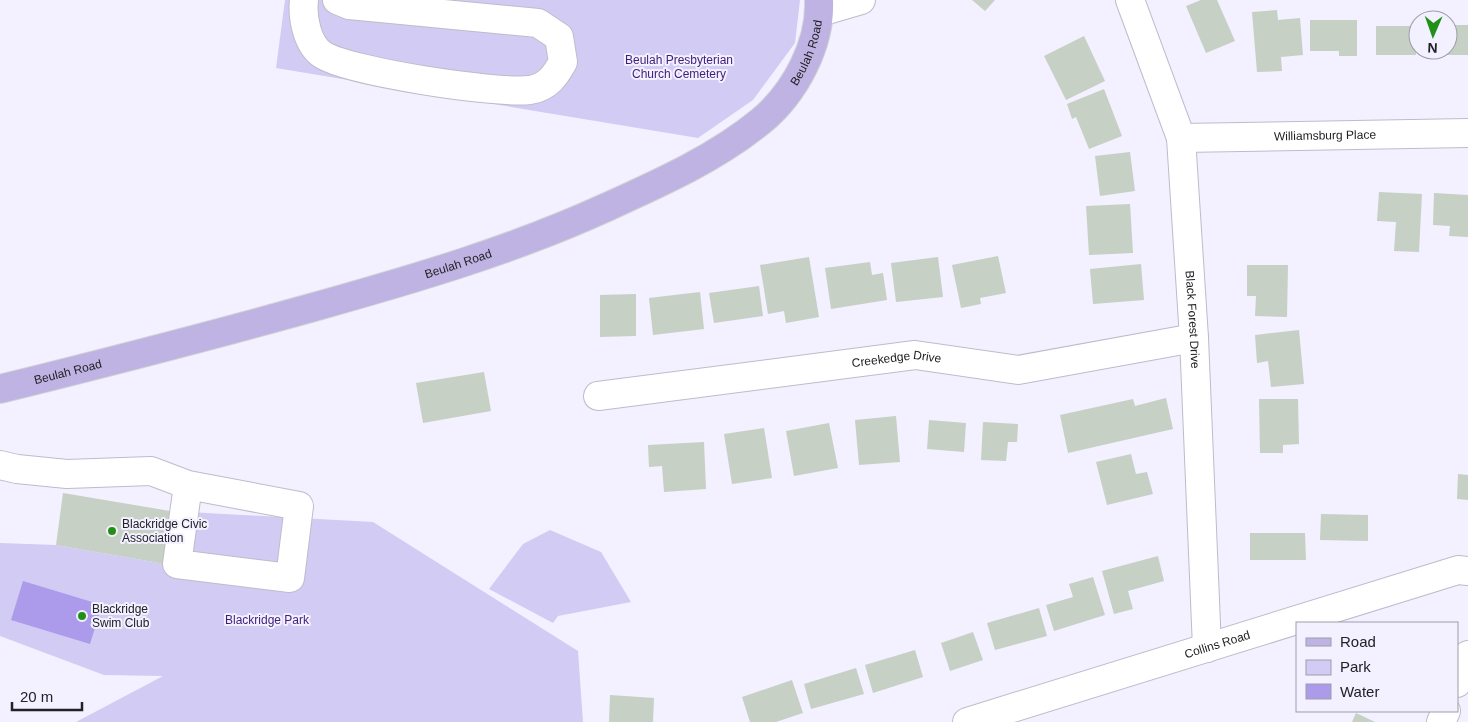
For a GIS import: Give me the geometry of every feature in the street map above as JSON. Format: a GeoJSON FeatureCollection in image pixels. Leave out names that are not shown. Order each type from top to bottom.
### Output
{"type":"FeatureCollection","features":[{"type":"Feature","properties":{"kind":"main road","name":"Beulah Road"},"geometry":{"type":"LineString","coordinates":[[0,389],[171,347],[405,282],[511,248],[634,196],[696,164],[761,120],[784,96],[801,71],[812,43],[819,6]]}},
{"type":"Feature","properties":{"kind":"street"},"geometry":{"type":"LineString","coordinates":[[304,0],[303,9],[309,38],[322,55],[350,67],[482,88],[531,90],[553,80],[564,62],[559,37],[538,23],[349,5],[337,0]]}},
{"type":"Feature","properties":{"kind":"street"},"geometry":{"type":"LineString","coordinates":[[819,6],[861,0]]}},
{"type":"Feature","properties":{"kind":"street","name":"Black Forest Drive"},"geometry":{"type":"LineString","coordinates":[[1130,0],[1181,138],[1194,338],[1207,648]]}},
{"type":"Feature","properties":{"kind":"street","name":"Williamsburg Place"},"geometry":{"type":"LineString","coordinates":[[1181,138],[1468,133]]}},
{"type":"Feature","properties":{"kind":"street","name":"Creekedge Drive"},"geometry":{"type":"LineString","coordinates":[[598,396],[915,355],[1018,370],[1194,338]]}},
{"type":"Feature","properties":{"kind":"street"},"geometry":{"type":"LineString","coordinates":[[0,465],[18,469],[67,474],[151,471],[188,485],[299,506],[290,578],[177,564],[188,485]]}},
{"type":"Feature","properties":{"kind":"street","name":"Collins Road"},"geometry":{"type":"LineString","coordinates":[[967,722],[1458,570],[1468,571]]}},
{"type":"Feature","properties":{"kind":"street"},"geometry":{"type":"LineString","coordinates":[[1458,680],[1468,655]]}},
{"type":"Feature","properties":{"kind":"green space","name":"Beulah Presbyterian Church Cemetery"},"geometry":{"type":"Polygon","coordinates":[[[285,0],[800,0],[795,43],[753,100],[698,138],[276,68],[285,0]]]}},
{"type":"Feature","properties":{"kind":"green space","name":"Blackridge Park"},"geometry":{"type":"Polygon","coordinates":[[[170,511],[373,522],[578,651],[583,722],[76,722],[163,676],[104,675],[0,636],[0,543],[56,545],[165,564],[170,511]]]}},
{"type":"Feature","properties":{"kind":"green space"},"geometry":{"type":"Polygon","coordinates":[[[550,530],[601,552],[631,602],[558,616],[553,623],[489,589],[523,544],[550,530]]]}},
{"type":"Feature","properties":{"kind":"water"},"geometry":{"type":"Polygon","coordinates":[[[23,581],[102,605],[90,644],[11,620],[23,581]]]}},
{"type":"Feature","properties":{"kind":"building"},"geometry":{"type":"Polygon","coordinates":[[[972,0],[995,0],[985,11],[972,0]]]}},
{"type":"Feature","properties":{"kind":"building"},"geometry":{"type":"Polygon","coordinates":[[[1201,0],[1217,0],[1235,41],[1206,53],[1186,6],[1201,0]]]}},
{"type":"Feature","properties":{"kind":"building"},"geometry":{"type":"Polygon","coordinates":[[[1277,10],[1278,20],[1300,18],[1303,55],[1281,57],[1282,71],[1257,72],[1252,12],[1277,10]]]}},
{"type":"Feature","properties":{"kind":"building"},"geometry":{"type":"Polygon","coordinates":[[[1310,20],[1357,20],[1357,56],[1339,56],[1339,51],[1310,51],[1310,20]]]}},
{"type":"Feature","properties":{"kind":"building"},"geometry":{"type":"Polygon","coordinates":[[[1458,25],[1468,25],[1468,55],[1458,55],[1458,25]]]}},
{"type":"Feature","properties":{"kind":"building"},"geometry":{"type":"Polygon","coordinates":[[[1376,26],[1408,26],[1408,55],[1376,55],[1376,26]]]}},
{"type":"Feature","properties":{"kind":"building"},"geometry":{"type":"Polygon","coordinates":[[[1084,36],[1105,81],[1066,100],[1044,56],[1084,36]]]}},
{"type":"Feature","properties":{"kind":"building"},"geometry":{"type":"Polygon","coordinates":[[[1104,89],[1122,136],[1089,149],[1076,117],[1072,119],[1067,104],[1104,89]]]}},
{"type":"Feature","properties":{"kind":"building"},"geometry":{"type":"Polygon","coordinates":[[[1130,152],[1135,191],[1100,196],[1095,156],[1130,152]]]}},
{"type":"Feature","properties":{"kind":"building"},"geometry":{"type":"Polygon","coordinates":[[[1379,192],[1422,194],[1419,252],[1394,251],[1396,222],[1377,221],[1379,192]]]}},
{"type":"Feature","properties":{"kind":"building"},"geometry":{"type":"Polygon","coordinates":[[[1434,193],[1468,195],[1468,237],[1449,236],[1450,226],[1433,225],[1434,193]]]}},
{"type":"Feature","properties":{"kind":"building"},"geometry":{"type":"Polygon","coordinates":[[[1130,204],[1133,253],[1089,255],[1086,206],[1130,204]]]}},
{"type":"Feature","properties":{"kind":"building"},"geometry":{"type":"Polygon","coordinates":[[[998,256],[1006,293],[980,298],[981,304],[961,308],[952,265],[998,256]]]}},
{"type":"Feature","properties":{"kind":"building"},"geometry":{"type":"Polygon","coordinates":[[[809,257],[819,317],[786,323],[784,311],[768,314],[760,265],[809,257]]]}},
{"type":"Feature","properties":{"kind":"building"},"geometry":{"type":"Polygon","coordinates":[[[938,257],[943,297],[896,302],[891,263],[938,257]]]}},
{"type":"Feature","properties":{"kind":"building"},"geometry":{"type":"Polygon","coordinates":[[[870,262],[872,275],[883,273],[887,300],[831,309],[825,268],[870,262]]]}},
{"type":"Feature","properties":{"kind":"building"},"geometry":{"type":"Polygon","coordinates":[[[1141,264],[1144,300],[1093,304],[1090,269],[1141,264]]]}},
{"type":"Feature","properties":{"kind":"building"},"geometry":{"type":"Polygon","coordinates":[[[1247,265],[1288,265],[1287,317],[1255,316],[1256,296],[1247,296],[1247,265]]]}},
{"type":"Feature","properties":{"kind":"building"},"geometry":{"type":"Polygon","coordinates":[[[759,286],[763,316],[714,323],[709,293],[759,286]]]}},
{"type":"Feature","properties":{"kind":"building"},"geometry":{"type":"Polygon","coordinates":[[[700,292],[704,329],[653,335],[649,298],[700,292]]]}},
{"type":"Feature","properties":{"kind":"building"},"geometry":{"type":"Polygon","coordinates":[[[636,294],[636,336],[600,337],[600,295],[636,294]]]}},
{"type":"Feature","properties":{"kind":"building"},"geometry":{"type":"Polygon","coordinates":[[[1299,330],[1304,384],[1271,387],[1268,361],[1257,363],[1255,335],[1299,330]]]}},
{"type":"Feature","properties":{"kind":"building"},"geometry":{"type":"Polygon","coordinates":[[[484,372],[491,411],[423,423],[416,383],[484,372]]]}},
{"type":"Feature","properties":{"kind":"building"},"geometry":{"type":"Polygon","coordinates":[[[1166,398],[1173,429],[1068,453],[1060,415],[1133,399],[1135,406],[1166,398]]]}},
{"type":"Feature","properties":{"kind":"building"},"geometry":{"type":"Polygon","coordinates":[[[1259,399],[1298,399],[1299,444],[1283,445],[1283,453],[1260,453],[1259,399]]]}},
{"type":"Feature","properties":{"kind":"building"},"geometry":{"type":"Polygon","coordinates":[[[896,416],[900,462],[859,465],[855,420],[896,416]]]}},
{"type":"Feature","properties":{"kind":"building"},"geometry":{"type":"Polygon","coordinates":[[[929,420],[966,423],[964,452],[927,449],[929,420]]]}},
{"type":"Feature","properties":{"kind":"building"},"geometry":{"type":"Polygon","coordinates":[[[983,422],[1018,424],[1017,442],[1008,442],[1006,461],[981,460],[983,422]]]}},
{"type":"Feature","properties":{"kind":"building"},"geometry":{"type":"Polygon","coordinates":[[[829,423],[838,468],[794,476],[786,431],[829,423]]]}},
{"type":"Feature","properties":{"kind":"building"},"geometry":{"type":"Polygon","coordinates":[[[764,428],[772,478],[732,484],[724,434],[764,428]]]}},
{"type":"Feature","properties":{"kind":"building"},"geometry":{"type":"Polygon","coordinates":[[[704,442],[706,489],[664,492],[662,466],[649,467],[648,445],[704,442]]]}},
{"type":"Feature","properties":{"kind":"building"},"geometry":{"type":"Polygon","coordinates":[[[1131,454],[1136,474],[1147,472],[1153,494],[1107,505],[1096,462],[1131,454]]]}},
{"type":"Feature","properties":{"kind":"building"},"geometry":{"type":"Polygon","coordinates":[[[1458,474],[1468,475],[1468,500],[1457,499],[1458,474]]]}},
{"type":"Feature","properties":{"kind":"building","name":"Blackridge Civic Association"},"geometry":{"type":"Polygon","coordinates":[[[63,493],[170,511],[165,564],[56,545],[63,493]]]}},
{"type":"Feature","properties":{"kind":"building"},"geometry":{"type":"Polygon","coordinates":[[[1321,514],[1368,515],[1368,541],[1320,540],[1321,514]]]}},
{"type":"Feature","properties":{"kind":"building"},"geometry":{"type":"Polygon","coordinates":[[[1250,533],[1305,533],[1306,560],[1250,560],[1250,533]]]}},
{"type":"Feature","properties":{"kind":"building"},"geometry":{"type":"Polygon","coordinates":[[[1158,556],[1164,581],[1128,591],[1133,609],[1114,614],[1102,571],[1158,556]]]}},
{"type":"Feature","properties":{"kind":"building"},"geometry":{"type":"Polygon","coordinates":[[[1093,577],[1105,615],[1054,631],[1046,605],[1073,597],[1069,584],[1093,577]]]}},
{"type":"Feature","properties":{"kind":"building"},"geometry":{"type":"Polygon","coordinates":[[[1039,608],[1047,636],[995,650],[987,623],[1039,608]]]}},
{"type":"Feature","properties":{"kind":"building"},"geometry":{"type":"Polygon","coordinates":[[[973,632],[983,660],[950,671],[941,643],[973,632]]]}},
{"type":"Feature","properties":{"kind":"building"},"geometry":{"type":"Polygon","coordinates":[[[915,650],[923,677],[873,693],[865,665],[915,650]]]}},
{"type":"Feature","properties":{"kind":"building"},"geometry":{"type":"Polygon","coordinates":[[[856,668],[864,694],[811,709],[804,684],[856,668]]]}},
{"type":"Feature","properties":{"kind":"building"},"geometry":{"type":"Polygon","coordinates":[[[792,680],[803,713],[776,722],[750,722],[742,697],[792,680]]]}},
{"type":"Feature","properties":{"kind":"building"},"geometry":{"type":"Polygon","coordinates":[[[610,695],[654,698],[653,722],[609,722],[610,695]]]}},
{"type":"Feature","properties":{"kind":"building"},"geometry":{"type":"Polygon","coordinates":[[[1356,713],[1375,722],[1352,722],[1356,713]]]}},
{"type":"Feature","properties":{"kind":"place","name":"Blackridge Civic Association"},"geometry":{"type":"Point","coordinates":[112,531]}},
{"type":"Feature","properties":{"kind":"place","name":"Blackridge Swim Club"},"geometry":{"type":"Point","coordinates":[82,616]}}]}
